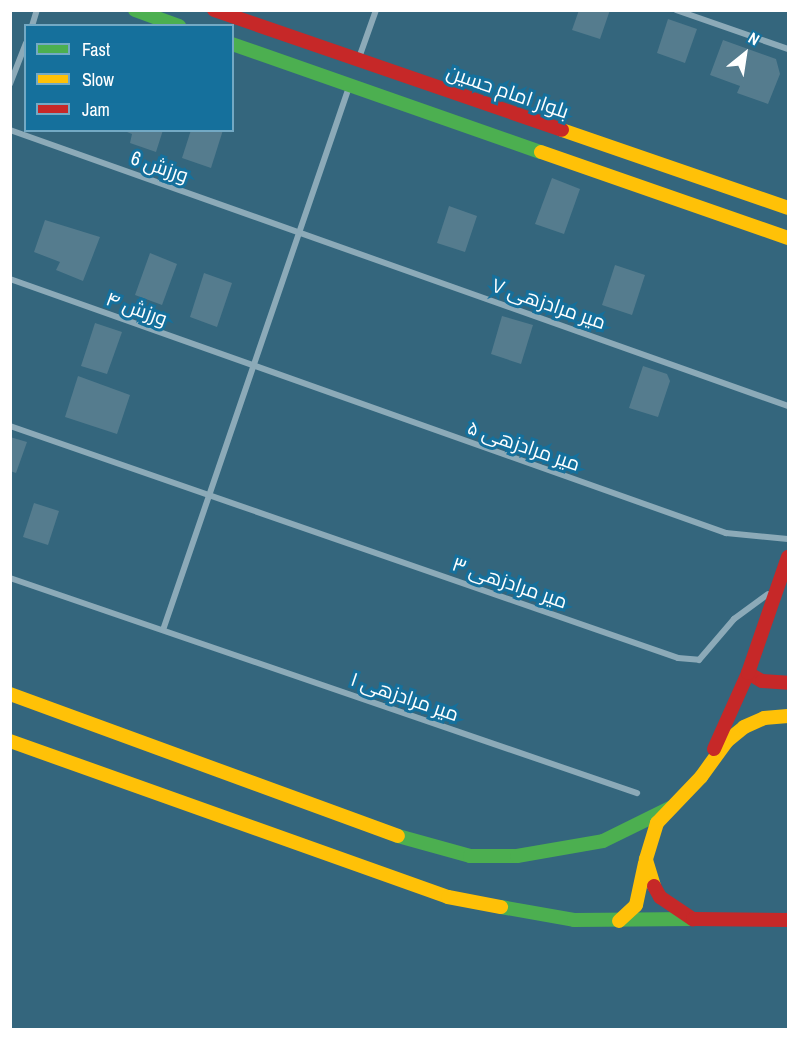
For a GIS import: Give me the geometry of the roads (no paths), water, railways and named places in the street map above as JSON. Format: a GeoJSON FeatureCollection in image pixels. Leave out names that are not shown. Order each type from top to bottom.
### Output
{"type":"FeatureCollection","features":[{"type":"Feature","properties":{"kind":"main road"},"geometry":{"type":"LineString","coordinates":[[135,10],[174,24]]}},
{"type":"Feature","properties":{"kind":"main road","name":"بلوار امام حسین"},"geometry":{"type":"LineString","coordinates":[[214,10],[357,64],[789,208]]}},
{"type":"Feature","properties":{"kind":"main road"},"geometry":{"type":"LineString","coordinates":[[234,45],[352,81],[789,238]]}},
{"type":"Feature","properties":{"kind":"main road"},"geometry":{"type":"LineString","coordinates":[[701,777],[748,673],[789,557]]}},
{"type":"Feature","properties":{"kind":"main road"},"geometry":{"type":"LineString","coordinates":[[748,673],[762,681],[789,683]]}},
{"type":"Feature","properties":{"kind":"main road"},"geometry":{"type":"LineString","coordinates":[[10,694],[412,841],[470,856],[517,856],[603,841],[670,808]]}},
{"type":"Feature","properties":{"kind":"main road"},"geometry":{"type":"LineString","coordinates":[[619,921],[639,898],[648,841],[657,823],[701,777],[728,741],[744,727],[764,718],[789,716]]}},
{"type":"Feature","properties":{"kind":"main road"},"geometry":{"type":"LineString","coordinates":[[10,741],[405,884],[532,914],[619,921],[789,920]]}},
{"type":"Feature","properties":{"kind":"main road"},"geometry":{"type":"LineString","coordinates":[[646,859],[650,880],[660,897],[693,919]]}},
{"type":"Feature","properties":{"kind":"street"},"geometry":{"type":"LineString","coordinates":[[357,64],[376,10]]}},
{"type":"Feature","properties":{"kind":"street"},"geometry":{"type":"LineString","coordinates":[[675,10],[789,49]]}},
{"type":"Feature","properties":{"kind":"street"},"geometry":{"type":"LineString","coordinates":[[10,84],[24,48]]}},
{"type":"Feature","properties":{"kind":"street"},"geometry":{"type":"LineString","coordinates":[[163,630],[298,232],[352,81]]}},
{"type":"Feature","properties":{"kind":"street","name":"ورزش 6"},"geometry":{"type":"LineString","coordinates":[[10,130],[298,232]]}},
{"type":"Feature","properties":{"kind":"street","name":"میر مرادزهی ۷"},"geometry":{"type":"LineString","coordinates":[[298,232],[789,406]]}},
{"type":"Feature","properties":{"kind":"street","name":"ورزش ۴"},"geometry":{"type":"LineString","coordinates":[[10,279],[252,367]]}},
{"type":"Feature","properties":{"kind":"street","name":"میر مرادزهی ۵"},"geometry":{"type":"LineString","coordinates":[[252,367],[726,533],[789,539]]}},
{"type":"Feature","properties":{"kind":"street"},"geometry":{"type":"LineString","coordinates":[[10,426],[208,494]]}},
{"type":"Feature","properties":{"kind":"street","name":"میر مرادزهی ۳"},"geometry":{"type":"LineString","coordinates":[[208,494],[678,658],[699,660],[734,619],[778,586]]}},
{"type":"Feature","properties":{"kind":"street","name":"میر مرادزهی ۱"},"geometry":{"type":"LineString","coordinates":[[10,578],[637,793]]}}]}
